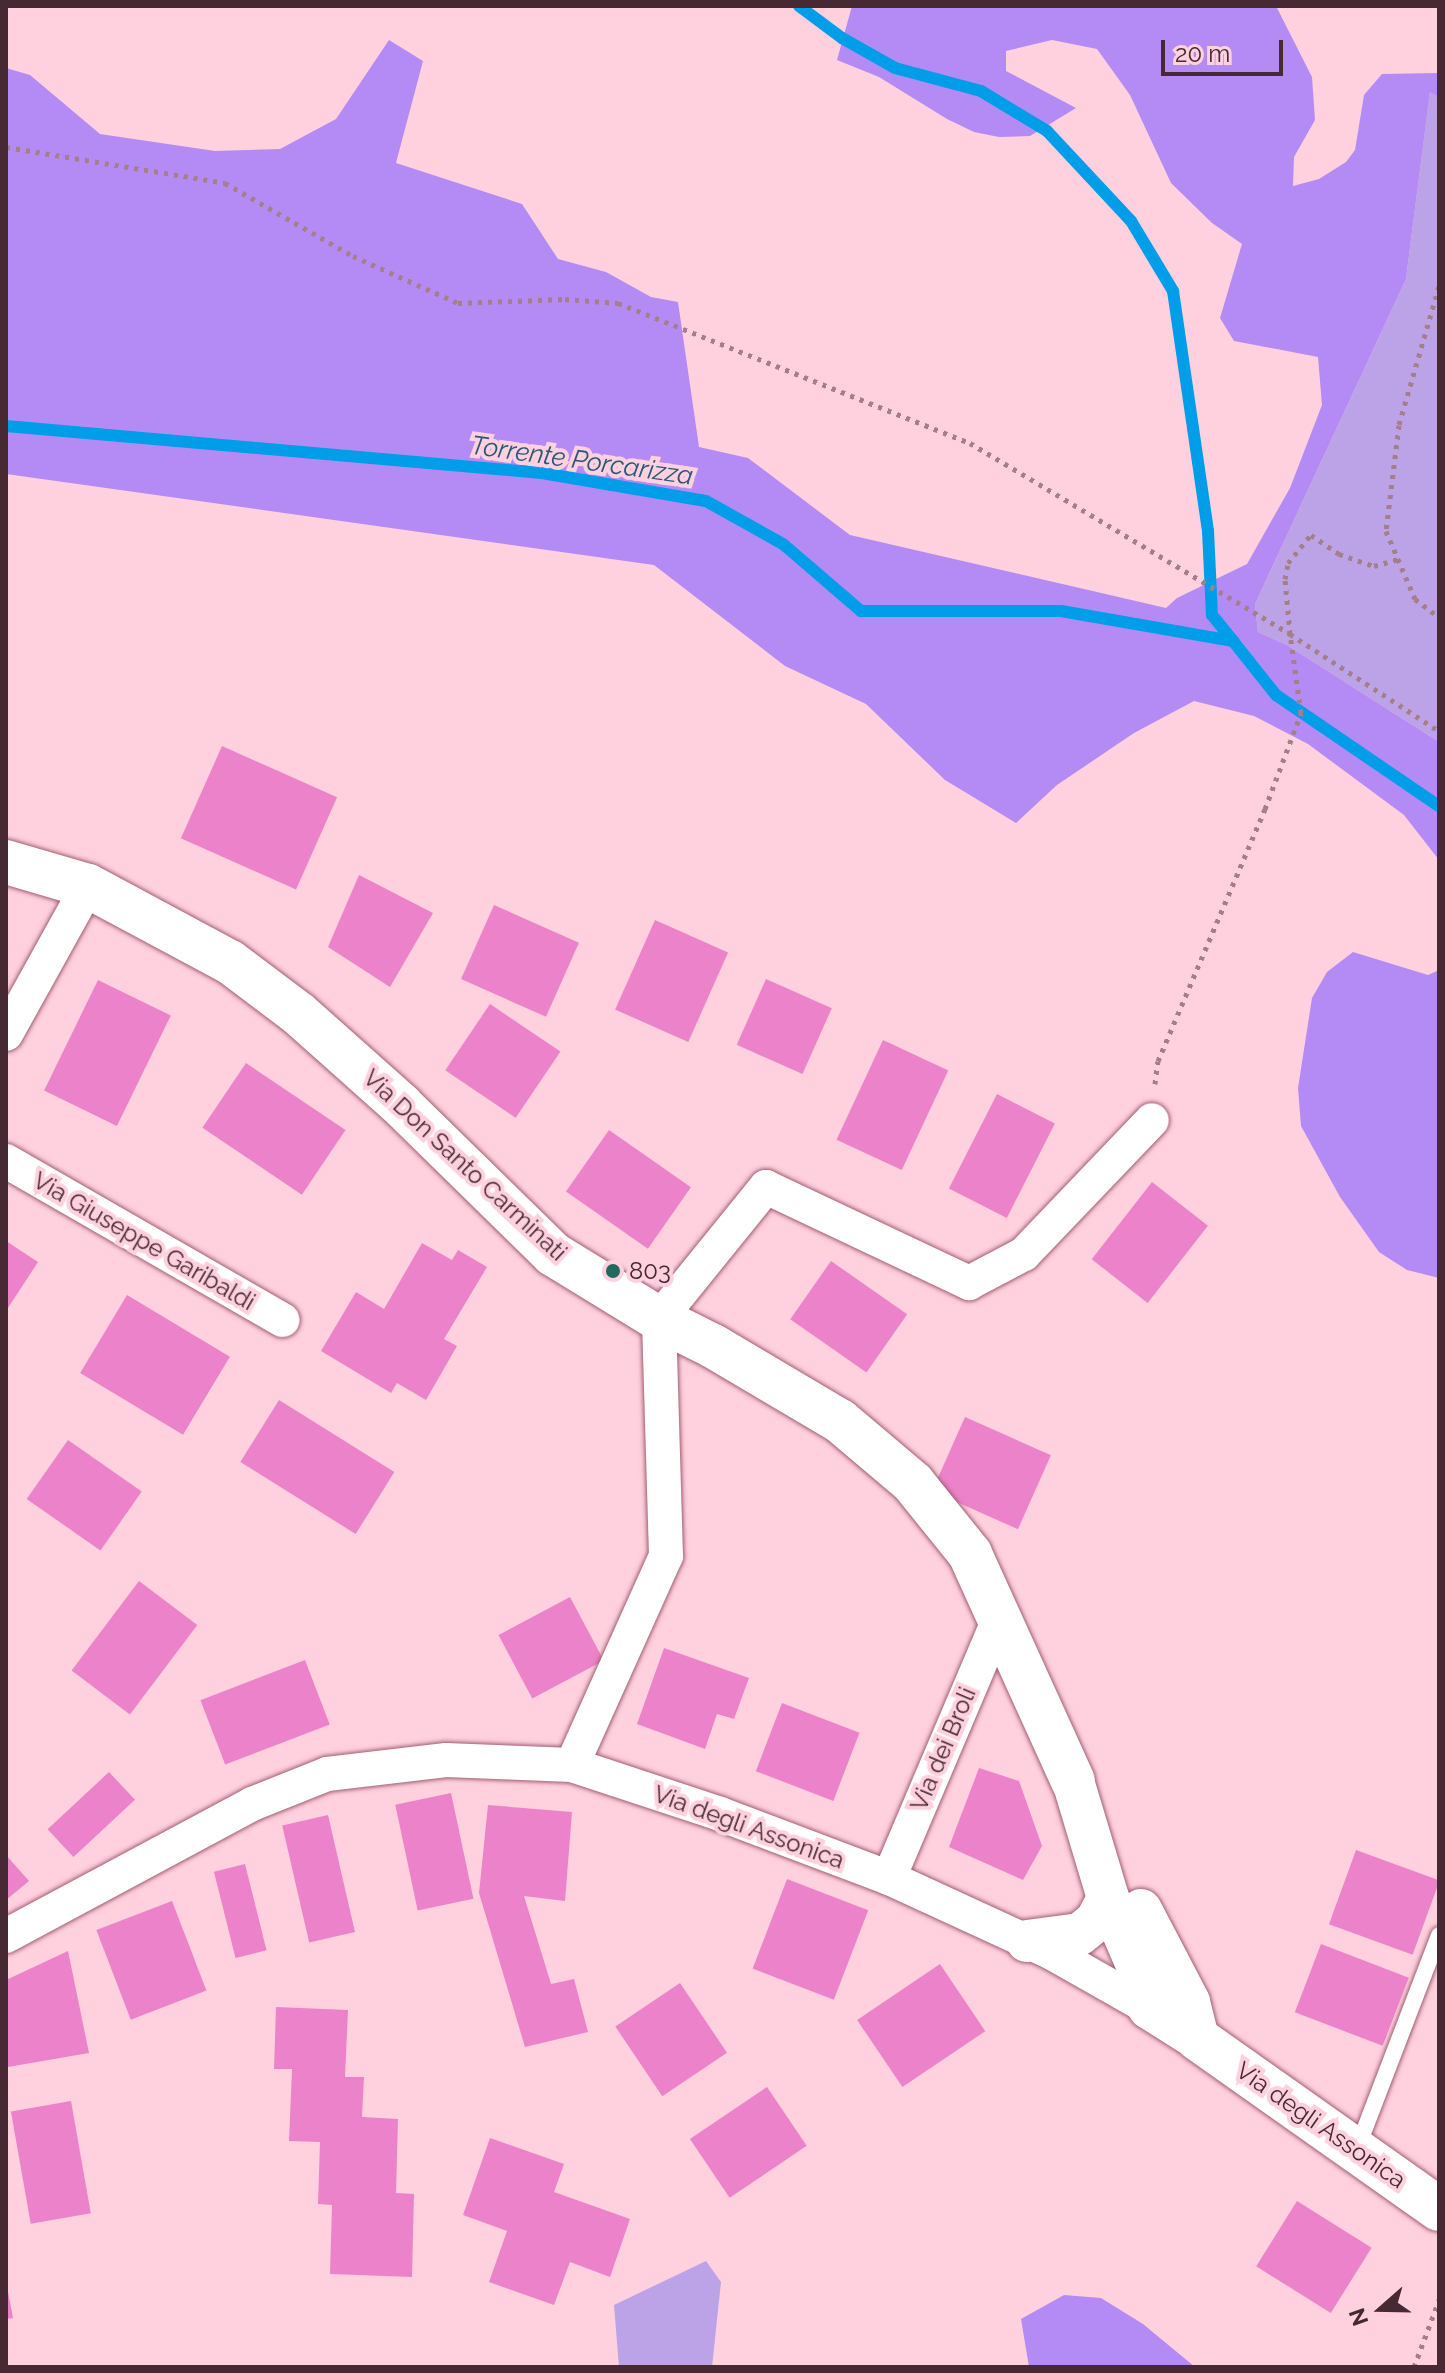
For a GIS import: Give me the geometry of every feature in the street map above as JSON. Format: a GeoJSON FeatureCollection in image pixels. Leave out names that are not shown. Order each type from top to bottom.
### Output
{"type":"FeatureCollection","features":[{"type":"Feature","properties":{"kind":"main road","name":"Via Don Santo Carminati"},"geometry":{"type":"LineString","coordinates":[[6,862],[88,886],[230,962],[299,1014],[401,1105],[553,1254],[659,1319],[713,1346],[840,1421],[913,1483],[970,1554],[1073,1781]]}},
{"type":"Feature","properties":{"kind":"main road","name":"Via degli Assonica"},"geometry":{"type":"LineString","coordinates":[[1198,2039],[1439,2209]]}},
{"type":"Feature","properties":{"kind":"street"},"geometry":{"type":"LineString","coordinates":[[6,1034],[88,886]]}},
{"type":"Feature","properties":{"kind":"street"},"geometry":{"type":"LineString","coordinates":[[572,1765],[666,1556],[659,1319],[766,1187],[969,1283],[1024,1254],[1152,1120]]}},
{"type":"Feature","properties":{"kind":"street","name":"Via Giuseppe Garibaldi"},"geometry":{"type":"LineString","coordinates":[[6,1161],[282,1320]]}},
{"type":"Feature","properties":{"kind":"street","name":"Via dei Broli"},"geometry":{"type":"LineString","coordinates":[[889,1878],[998,1621]]}},
{"type":"Feature","properties":{"kind":"street","name":"Via degli Assonica"},"geometry":{"type":"LineString","coordinates":[[6,1936],[252,1804],[327,1774],[446,1760],[572,1765],[720,1814],[889,1878],[1027,1941],[1149,2008],[1198,2039]]}},
{"type":"Feature","properties":{"kind":"street","name":"Via Don Santo Carminati"},"geometry":{"type":"LineString","coordinates":[[1073,1781],[1108,1898],[1140,1972],[1149,2008]]}},
{"type":"Feature","properties":{"kind":"street","name":"Via Don Santo Carminati"},"geometry":{"type":"LineString","coordinates":[[1073,1781],[1189,2002],[1198,2039]]}},
{"type":"Feature","properties":{"kind":"street"},"geometry":{"type":"LineString","coordinates":[[1027,1941],[1080,1934],[1096,1921],[1108,1898]]}},
{"type":"Feature","properties":{"kind":"lane"},"geometry":{"type":"LineString","coordinates":[[1357,2150],[1439,1935]]}},
{"type":"Feature","properties":{"kind":"path"},"geometry":{"type":"LineString","coordinates":[[6,147],[225,183],[353,256],[458,303],[565,299],[618,303],[970,443],[1290,634],[1439,731]]}},
{"type":"Feature","properties":{"kind":"path"},"geometry":{"type":"LineString","coordinates":[[1439,286],[1399,425],[1386,531],[1415,599],[1439,617]]}},
{"type":"Feature","properties":{"kind":"path"},"geometry":{"type":"LineString","coordinates":[[1152,1120],[1158,1061],[1265,809],[1301,713],[1285,579],[1288,563],[1311,535],[1339,554],[1374,566],[1398,559]]}},
{"type":"Feature","properties":{"kind":"path"},"geometry":{"type":"LineString","coordinates":[[1414,2367],[1439,2300]]}},
{"type":"Feature","properties":{"kind":"shaded area"},"geometry":{"type":"Polygon","coordinates":[[[852,6],[1276,6],[1312,77],[1315,120],[1294,157],[1293,186],[1319,179],[1346,162],[1355,150],[1364,95],[1382,74],[1439,73],[1439,97],[1430,92],[1406,279],[1255,604],[1258,632],[1287,645],[1439,742],[1439,860],[1404,815],[1308,744],[1254,716],[1194,701],[1134,733],[1057,785],[1016,823],[945,780],[866,704],[785,666],[654,565],[6,474],[6,68],[30,75],[100,134],[215,151],[280,149],[336,119],[389,40],[423,61],[396,163],[522,204],[558,259],[606,272],[651,297],[678,302],[699,447],[748,458],[850,535],[1166,608],[1177,598],[1247,564],[1290,488],[1322,405],[1318,357],[1234,341],[1220,318],[1242,244],[1212,223],[1171,183],[1130,95],[1097,49],[1052,40],[1006,51],[1006,71],[1076,108],[1030,136],[999,137],[974,132],[879,77],[837,60],[852,6]]]}},
{"type":"Feature","properties":{"kind":"shaded area"},"geometry":{"type":"Polygon","coordinates":[[[1430,91],[1439,97],[1439,742],[1287,645],[1258,632],[1255,604],[1406,279],[1430,91]]]}},
{"type":"Feature","properties":{"kind":"shaded area"},"geometry":{"type":"Polygon","coordinates":[[[1353,952],[1428,975],[1439,970],[1439,1278],[1407,1270],[1379,1252],[1340,1197],[1301,1126],[1298,1088],[1312,998],[1327,972],[1353,952]]]}},
{"type":"Feature","properties":{"kind":"shaded area"},"geometry":{"type":"Polygon","coordinates":[[[706,2261],[721,2282],[712,2367],[619,2367],[614,2305],[706,2261]]]}},
{"type":"Feature","properties":{"kind":"shaded area"},"geometry":{"type":"Polygon","coordinates":[[[1064,2295],[1101,2298],[1143,2324],[1195,2367],[1029,2367],[1021,2319],[1064,2295]]]}},
{"type":"Feature","properties":{"kind":"building"},"geometry":{"type":"Polygon","coordinates":[[[222,746],[337,797],[296,890],[181,838],[222,746]]]}},
{"type":"Feature","properties":{"kind":"building"},"geometry":{"type":"Polygon","coordinates":[[[359,875],[433,913],[390,987],[328,947],[359,875]]]}},
{"type":"Feature","properties":{"kind":"building"},"geometry":{"type":"Polygon","coordinates":[[[494,905],[579,943],[546,1017],[461,979],[494,905]]]}},
{"type":"Feature","properties":{"kind":"building"},"geometry":{"type":"Polygon","coordinates":[[[655,920],[728,953],[688,1042],[615,1010],[655,920]]]}},
{"type":"Feature","properties":{"kind":"building"},"geometry":{"type":"Polygon","coordinates":[[[766,979],[832,1008],[802,1074],[737,1045],[766,979]]]}},
{"type":"Feature","properties":{"kind":"building"},"geometry":{"type":"Polygon","coordinates":[[[98,980],[171,1016],[117,1126],[44,1091],[98,980]]]}},
{"type":"Feature","properties":{"kind":"building"},"geometry":{"type":"Polygon","coordinates":[[[490,1004],[560,1052],[516,1118],[445,1070],[490,1004]]]}},
{"type":"Feature","properties":{"kind":"building"},"geometry":{"type":"Polygon","coordinates":[[[883,1040],[948,1070],[902,1170],[837,1140],[883,1040]]]}},
{"type":"Feature","properties":{"kind":"building"},"geometry":{"type":"Polygon","coordinates":[[[246,1063],[345,1130],[302,1195],[202,1128],[246,1063]]]}},
{"type":"Feature","properties":{"kind":"building"},"geometry":{"type":"Polygon","coordinates":[[[997,1094],[1055,1124],[1007,1218],[949,1188],[997,1094]]]}},
{"type":"Feature","properties":{"kind":"building"},"geometry":{"type":"Polygon","coordinates":[[[609,1130],[691,1187],[648,1249],[566,1191],[609,1130]]]}},
{"type":"Feature","properties":{"kind":"building"},"geometry":{"type":"Polygon","coordinates":[[[1152,1182],[1208,1226],[1148,1303],[1092,1259],[1152,1182]]]}},
{"type":"Feature","properties":{"kind":"building"},"geometry":{"type":"Polygon","coordinates":[[[6,1241],[38,1262],[6,1311],[6,1241]]]}},
{"type":"Feature","properties":{"kind":"building"},"geometry":{"type":"Polygon","coordinates":[[[422,1243],[452,1260],[458,1250],[487,1267],[444,1339],[457,1346],[426,1400],[397,1383],[391,1393],[321,1351],[356,1292],[384,1309],[422,1243]]]}},
{"type":"Feature","properties":{"kind":"building"},"geometry":{"type":"Polygon","coordinates":[[[831,1261],[907,1314],[866,1373],[790,1319],[831,1261]]]}},
{"type":"Feature","properties":{"kind":"building"},"geometry":{"type":"Polygon","coordinates":[[[127,1295],[230,1357],[183,1435],[80,1373],[127,1295]]]}},
{"type":"Feature","properties":{"kind":"building"},"geometry":{"type":"Polygon","coordinates":[[[279,1400],[394,1472],[356,1534],[240,1462],[279,1400]]]}},
{"type":"Feature","properties":{"kind":"building"},"geometry":{"type":"Polygon","coordinates":[[[965,1417],[1051,1455],[1018,1529],[932,1491],[965,1417]]]}},
{"type":"Feature","properties":{"kind":"building"},"geometry":{"type":"Polygon","coordinates":[[[68,1440],[142,1492],[100,1551],[27,1499],[68,1440]]]}},
{"type":"Feature","properties":{"kind":"building"},"geometry":{"type":"Polygon","coordinates":[[[139,1581],[197,1625],[130,1714],[72,1670],[139,1581]]]}},
{"type":"Feature","properties":{"kind":"building"},"geometry":{"type":"Polygon","coordinates":[[[570,1597],[604,1661],[532,1699],[498,1635],[570,1597]]]}},
{"type":"Feature","properties":{"kind":"building"},"geometry":{"type":"Polygon","coordinates":[[[664,1648],[749,1678],[734,1719],[717,1714],[705,1749],[637,1724],[664,1648]]]}},
{"type":"Feature","properties":{"kind":"building"},"geometry":{"type":"Polygon","coordinates":[[[305,1660],[330,1724],[225,1765],[200,1700],[305,1660]]]}},
{"type":"Feature","properties":{"kind":"building"},"geometry":{"type":"Polygon","coordinates":[[[782,1703],[859,1733],[833,1801],[756,1771],[782,1703]]]}},
{"type":"Feature","properties":{"kind":"building"},"geometry":{"type":"Polygon","coordinates":[[[979,1768],[1019,1781],[1042,1846],[1023,1880],[949,1847],[979,1768]]]}},
{"type":"Feature","properties":{"kind":"building"},"geometry":{"type":"Polygon","coordinates":[[[109,1772],[135,1800],[73,1857],[48,1829],[109,1772]]]}},
{"type":"Feature","properties":{"kind":"building"},"geometry":{"type":"Polygon","coordinates":[[[451,1793],[473,1899],[418,1910],[395,1805],[451,1793]]]}},
{"type":"Feature","properties":{"kind":"building"},"geometry":{"type":"Polygon","coordinates":[[[488,1805],[572,1812],[565,1901],[524,1896],[551,1984],[574,1979],[588,2032],[525,2047],[479,1893],[488,1805]]]}},
{"type":"Feature","properties":{"kind":"building"},"geometry":{"type":"Polygon","coordinates":[[[328,1815],[355,1932],[309,1942],[282,1826],[328,1815]]]}},
{"type":"Feature","properties":{"kind":"building"},"geometry":{"type":"Polygon","coordinates":[[[1356,1850],[1439,1880],[1413,1955],[1329,1924],[1356,1850]]]}},
{"type":"Feature","properties":{"kind":"building"},"geometry":{"type":"Polygon","coordinates":[[[6,1855],[29,1881],[6,1900],[6,1855]]]}},
{"type":"Feature","properties":{"kind":"building"},"geometry":{"type":"Polygon","coordinates":[[[245,1864],[267,1950],[235,1958],[214,1872],[245,1864]]]}},
{"type":"Feature","properties":{"kind":"building"},"geometry":{"type":"Polygon","coordinates":[[[787,1879],[868,1910],[834,2000],[753,1969],[787,1879]]]}},
{"type":"Feature","properties":{"kind":"building"},"geometry":{"type":"Polygon","coordinates":[[[172,1901],[206,1991],[131,2020],[96,1930],[172,1901]]]}},
{"type":"Feature","properties":{"kind":"building"},"geometry":{"type":"Polygon","coordinates":[[[1321,1944],[1409,1978],[1383,2046],[1295,2012],[1321,1944]]]}},
{"type":"Feature","properties":{"kind":"building"},"geometry":{"type":"Polygon","coordinates":[[[68,1951],[89,2053],[8,2067],[6,1980],[68,1951]]]}},
{"type":"Feature","properties":{"kind":"building"},"geometry":{"type":"Polygon","coordinates":[[[940,1964],[985,2031],[902,2087],[857,2020],[940,1964]]]}},
{"type":"Feature","properties":{"kind":"building"},"geometry":{"type":"Polygon","coordinates":[[[680,1983],[727,2053],[662,2096],[615,2027],[680,1983]]]}},
{"type":"Feature","properties":{"kind":"building"},"geometry":{"type":"Polygon","coordinates":[[[276,2007],[348,2010],[345,2077],[364,2077],[362,2117],[398,2119],[396,2193],[414,2194],[412,2277],[330,2274],[332,2205],[318,2204],[320,2142],[289,2141],[292,2069],[274,2069],[276,2007]]]}},
{"type":"Feature","properties":{"kind":"building"},"geometry":{"type":"Polygon","coordinates":[[[767,2087],[807,2146],[730,2198],[690,2139],[767,2087]]]}},
{"type":"Feature","properties":{"kind":"building"},"geometry":{"type":"Polygon","coordinates":[[[71,2101],[91,2213],[31,2224],[11,2112],[71,2101]]]}},
{"type":"Feature","properties":{"kind":"building"},"geometry":{"type":"Polygon","coordinates":[[[490,2138],[564,2164],[554,2192],[630,2219],[610,2277],[570,2262],[554,2305],[489,2282],[507,2231],[463,2215],[490,2138]]]}},
{"type":"Feature","properties":{"kind":"building"},"geometry":{"type":"Polygon","coordinates":[[[1297,2201],[1372,2248],[1331,2313],[1256,2266],[1297,2201]]]}},
{"type":"Feature","properties":{"kind":"building"},"geometry":{"type":"Polygon","coordinates":[[[6,2281],[13,2318],[6,2319],[6,2281]]]}},
{"type":"Feature","properties":{"kind":"waterway"},"geometry":{"type":"LineString","coordinates":[[799,6],[842,38],[895,68],[981,91],[1047,131],[1131,221],[1173,291],[1208,531],[1212,615],[1233,641]]}},
{"type":"Feature","properties":{"kind":"waterway","name":"Torrente Porcarizza"},"geometry":{"type":"LineString","coordinates":[[6,426],[542,473],[706,501],[783,544],[861,611],[1061,611],[1233,641],[1276,695],[1439,806]]}},
{"type":"Feature","properties":{"kind":"place","name":"803"},"geometry":{"type":"Point","coordinates":[613,1271]}}]}
